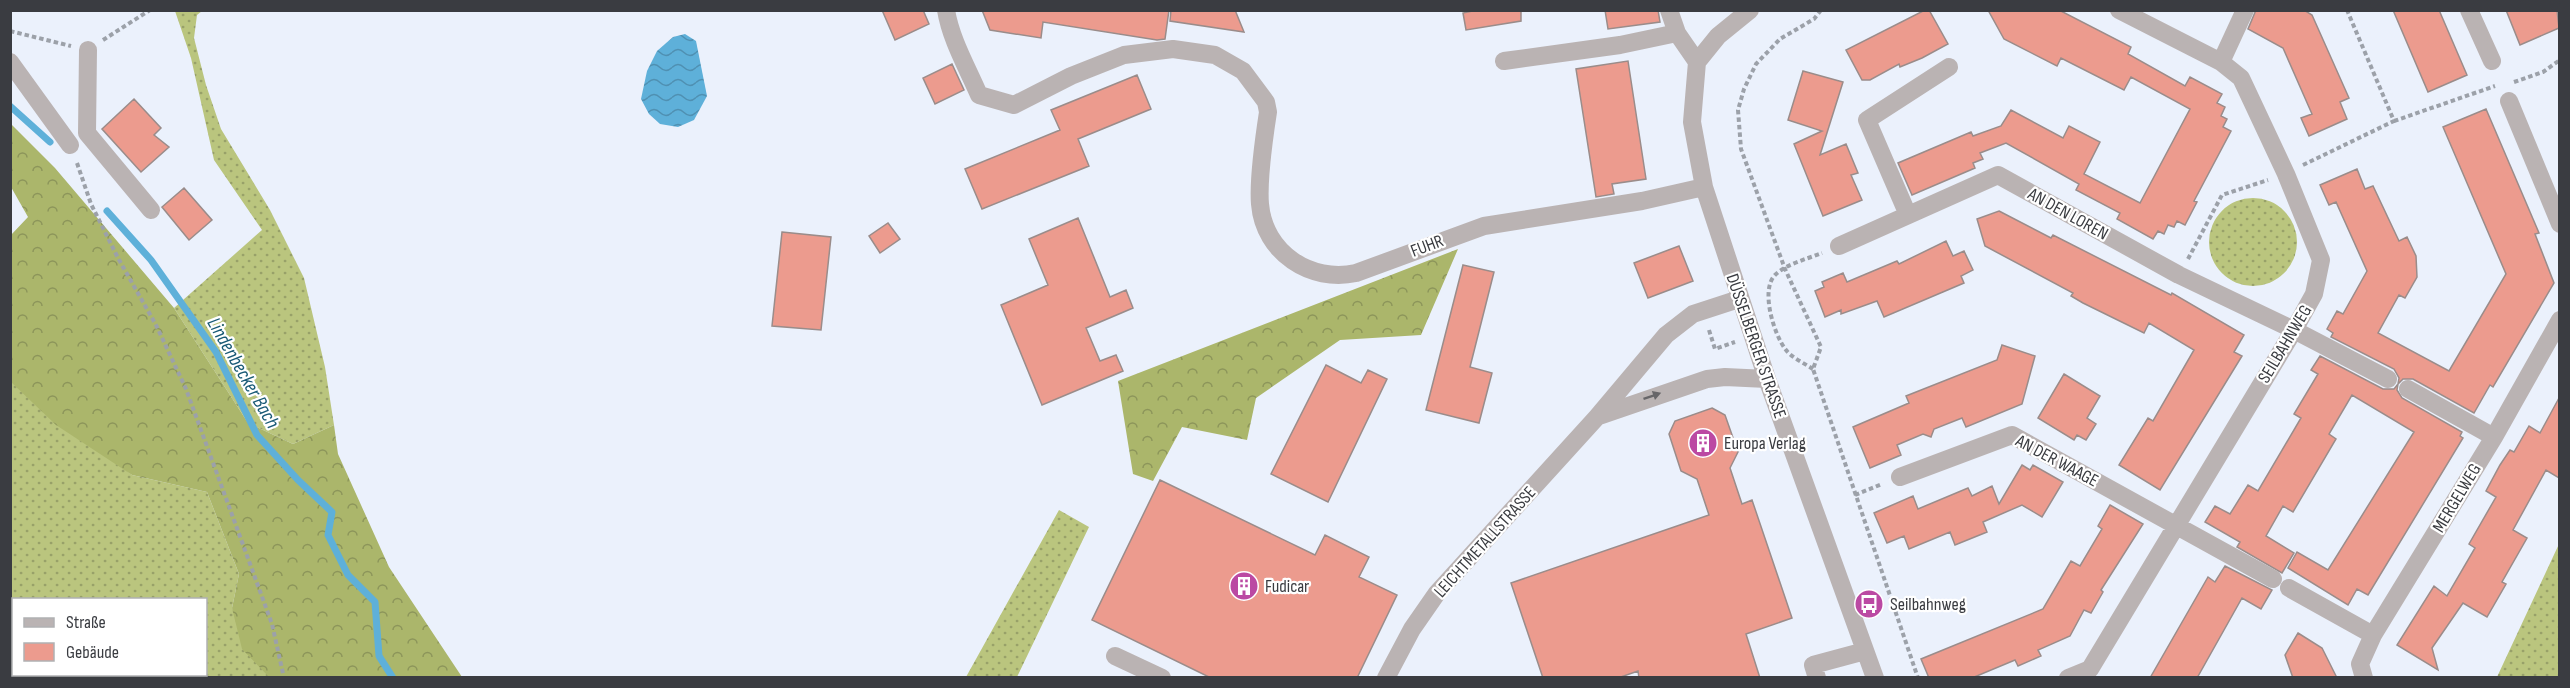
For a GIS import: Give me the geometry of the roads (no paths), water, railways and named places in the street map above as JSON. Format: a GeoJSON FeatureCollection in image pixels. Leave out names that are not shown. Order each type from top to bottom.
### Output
{"type":"FeatureCollection","features":[{"type":"Feature","properties":{"kind":"street","name":"FUHR"},"geometry":{"type":"LineString","coordinates":[[946,10],[949,32],[963,56],[979,95],[1014,105],[1071,76],[1124,55],[1173,49],[1215,55],[1243,70],[1266,102],[1268,112],[1260,195],[1264,220],[1274,241],[1286,254],[1308,271],[1326,275],[1356,273],[1484,226],[1642,201],[1704,187]]}},
{"type":"Feature","properties":{"kind":"street"},"geometry":{"type":"LineString","coordinates":[[1669,10],[1677,33],[1697,62],[1718,36],[1750,10]]}},
{"type":"Feature","properties":{"kind":"street","name":"SEILBAHNWEG"},"geometry":{"type":"LineString","coordinates":[[2068,678],[2091,673],[2294,330],[2314,294],[2321,260],[2286,174],[2241,78],[2221,62],[2119,10]]}},
{"type":"Feature","properties":{"kind":"street"},"geometry":{"type":"LineString","coordinates":[[2221,62],[2245,10]]}},
{"type":"Feature","properties":{"kind":"street"},"geometry":{"type":"LineString","coordinates":[[2469,10],[2492,61]]}},
{"type":"Feature","properties":{"kind":"street"},"geometry":{"type":"LineString","coordinates":[[1504,61],[1620,45],[1677,33]]}},
{"type":"Feature","properties":{"kind":"street"},"geometry":{"type":"LineString","coordinates":[[88,50],[87,133],[151,210]]}},
{"type":"Feature","properties":{"kind":"street"},"geometry":{"type":"LineString","coordinates":[[10,62],[70,145]]}},
{"type":"Feature","properties":{"kind":"street","name":"DÜSSELBERGER STRASSE"},"geometry":{"type":"LineString","coordinates":[[1697,62],[1692,122],[1704,187],[1767,379],[1875,678]]}},
{"type":"Feature","properties":{"kind":"street"},"geometry":{"type":"LineString","coordinates":[[1908,215],[1867,120],[1949,67]]}},
{"type":"Feature","properties":{"kind":"street"},"geometry":{"type":"LineString","coordinates":[[2509,101],[2559,224]]}},
{"type":"Feature","properties":{"kind":"street","name":"AN DEN LOREN"},"geometry":{"type":"LineString","coordinates":[[1839,246],[1998,175],[2179,275],[2388,378]]}},
{"type":"Feature","properties":{"kind":"street","name":"LEICHTMETALLSTRASSE"},"geometry":{"type":"LineString","coordinates":[[1386,678],[1412,629],[1437,593],[1597,417],[1675,326],[1693,314],[1740,299]]}},
{"type":"Feature","properties":{"kind":"street","name":"MERGELWEG"},"geometry":{"type":"LineString","coordinates":[[2364,678],[2360,664],[2373,635],[2494,437],[2559,320]]}},
{"type":"Feature","properties":{"kind":"street","name":"LEICHTMETALLSTRASSE"},"geometry":{"type":"LineString","coordinates":[[1597,417],[1707,379],[1725,377],[1767,379]]}},
{"type":"Feature","properties":{"kind":"street"},"geometry":{"type":"LineString","coordinates":[[2408,389],[2494,437]]}},
{"type":"Feature","properties":{"kind":"street","name":"AN DER WAAGE"},"geometry":{"type":"LineString","coordinates":[[1900,477],[2012,435],[2373,635]]}},
{"type":"Feature","properties":{"kind":"street"},"geometry":{"type":"LineString","coordinates":[[1817,678],[1813,665],[1865,651]]}},
{"type":"Feature","properties":{"kind":"street"},"geometry":{"type":"LineString","coordinates":[[1115,656],[1162,678]]}},
{"type":"Feature","properties":{"kind":"water"},"geometry":{"type":"Polygon","coordinates":[[[685,34],[696,41],[707,96],[694,120],[678,127],[660,124],[649,114],[641,99],[647,71],[657,51],[673,37],[685,34]]]}},
{"type":"Feature","properties":{"kind":"waterway","name":"Lindenbecker Bach"},"geometry":{"type":"LineString","coordinates":[[10,106],[50,142]]}},
{"type":"Feature","properties":{"kind":"waterway","name":"Lindenbecker Bach"},"geometry":{"type":"LineString","coordinates":[[107,211],[151,260],[216,352],[257,435],[298,480],[332,512],[328,535],[348,575],[375,602],[379,656],[393,678]]}},
{"type":"Feature","properties":{"kind":"place","name":"Europa Verlag"},"geometry":{"type":"Point","coordinates":[1703,443]}},
{"type":"Feature","properties":{"kind":"place","name":"Fudicar"},"geometry":{"type":"Point","coordinates":[1244,586]}},
{"type":"Feature","properties":{"kind":"place","name":"Seilbahnweg"},"geometry":{"type":"Point","coordinates":[1869,604]}}]}
